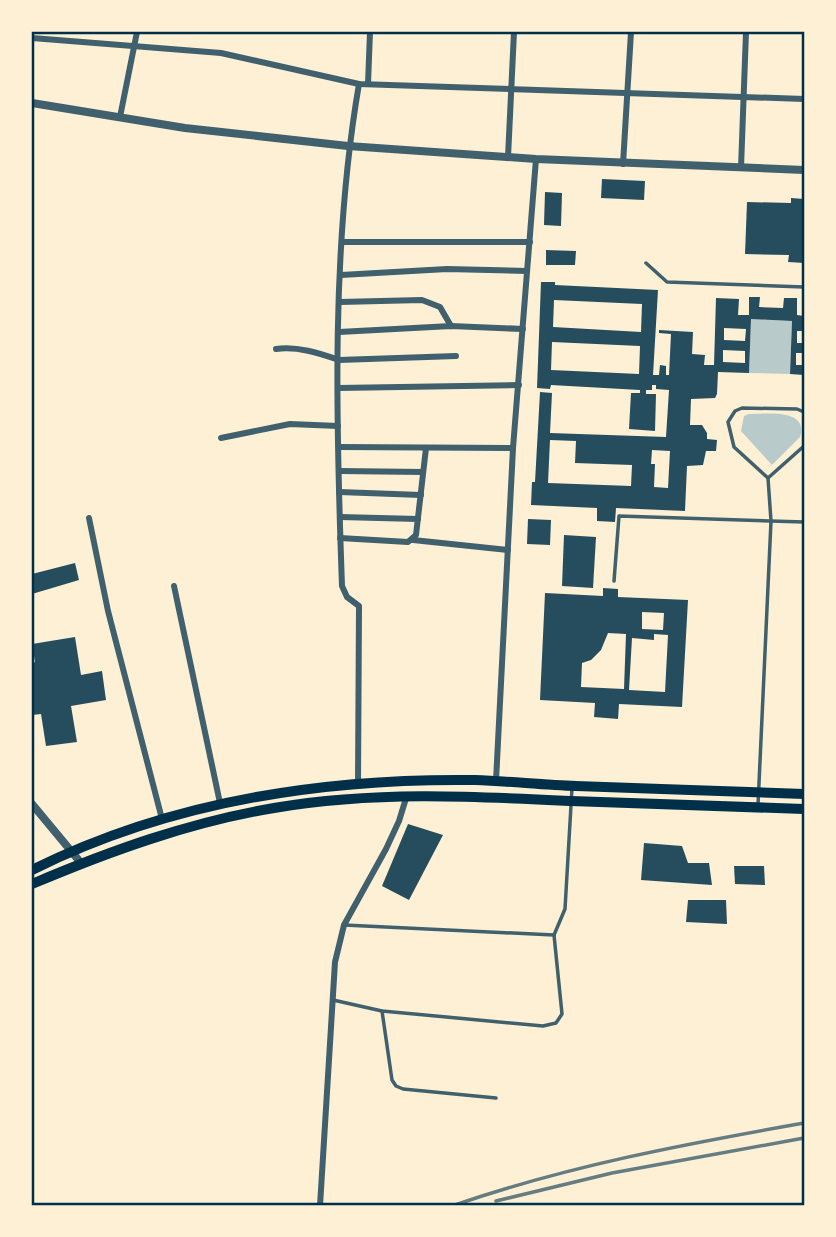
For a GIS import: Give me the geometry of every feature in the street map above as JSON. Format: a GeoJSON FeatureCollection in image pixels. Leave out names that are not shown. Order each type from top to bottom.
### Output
{"type":"FeatureCollection","features":[{"type":"Feature","properties":{"kind":"main road"},"geometry":{"type":"LineString","coordinates":[[32,870],[72,850],[162,819],[275,792],[407,781],[496,781],[804,794]]}},
{"type":"Feature","properties":{"kind":"main road"},"geometry":{"type":"LineString","coordinates":[[32,884],[144,840],[224,818],[311,803],[407,795],[804,809]]}},
{"type":"Feature","properties":{"kind":"street"},"geometry":{"type":"LineString","coordinates":[[120,117],[138,32]]}},
{"type":"Feature","properties":{"kind":"street"},"geometry":{"type":"LineString","coordinates":[[368,84],[370,32]]}},
{"type":"Feature","properties":{"kind":"street"},"geometry":{"type":"LineString","coordinates":[[508,157],[514,32]]}},
{"type":"Feature","properties":{"kind":"street"},"geometry":{"type":"LineString","coordinates":[[623,164],[631,32]]}},
{"type":"Feature","properties":{"kind":"street"},"geometry":{"type":"LineString","coordinates":[[741,167],[746,32]]}},
{"type":"Feature","properties":{"kind":"street"},"geometry":{"type":"LineString","coordinates":[[32,38],[222,53],[359,84],[804,99]]}},
{"type":"Feature","properties":{"kind":"street"},"geometry":{"type":"LineString","coordinates":[[358,784],[359,606],[347,597],[342,586],[338,388],[348,146],[359,84]]}},
{"type":"Feature","properties":{"kind":"street"},"geometry":{"type":"LineString","coordinates":[[32,103],[185,128],[348,146],[623,164],[804,170]]}},
{"type":"Feature","properties":{"kind":"street"},"geometry":{"type":"LineString","coordinates":[[496,781],[513,448],[536,159]]}},
{"type":"Feature","properties":{"kind":"street"},"geometry":{"type":"LineString","coordinates":[[342,243],[530,242]]}},
{"type":"Feature","properties":{"kind":"street"},"geometry":{"type":"LineString","coordinates":[[341,275],[447,269],[527,271]]}},
{"type":"Feature","properties":{"kind":"street"},"geometry":{"type":"LineString","coordinates":[[340,302],[422,300],[440,307],[451,326]]}},
{"type":"Feature","properties":{"kind":"street"},"geometry":{"type":"LineString","coordinates":[[339,331],[451,326],[523,329]]}},
{"type":"Feature","properties":{"kind":"street"},"geometry":{"type":"LineString","coordinates":[[276,349],[288,347],[339,360],[456,356]]}},
{"type":"Feature","properties":{"kind":"street"},"geometry":{"type":"LineString","coordinates":[[338,388],[519,385]]}},
{"type":"Feature","properties":{"kind":"street"},"geometry":{"type":"LineString","coordinates":[[220,438],[290,424],[338,426]]}},
{"type":"Feature","properties":{"kind":"street"},"geometry":{"type":"LineString","coordinates":[[339,447],[513,448]]}},
{"type":"Feature","properties":{"kind":"street"},"geometry":{"type":"LineString","coordinates":[[413,540],[416,535],[426,448]]}},
{"type":"Feature","properties":{"kind":"street"},"geometry":{"type":"LineString","coordinates":[[339,471],[423,472]]}},
{"type":"Feature","properties":{"kind":"street"},"geometry":{"type":"LineString","coordinates":[[339,492],[421,495]]}},
{"type":"Feature","properties":{"kind":"street"},"geometry":{"type":"LineString","coordinates":[[340,517],[418,519]]}},
{"type":"Feature","properties":{"kind":"street"},"geometry":{"type":"LineString","coordinates":[[89,518],[108,611],[162,819]]}},
{"type":"Feature","properties":{"kind":"street"},"geometry":{"type":"LineString","coordinates":[[340,538],[408,542],[413,540],[508,550]]}},
{"type":"Feature","properties":{"kind":"street"},"geometry":{"type":"LineString","coordinates":[[174,586],[220,803]]}},
{"type":"Feature","properties":{"kind":"street"},"geometry":{"type":"LineString","coordinates":[[320,1206],[335,962],[344,925],[386,849],[407,795]]}},
{"type":"Feature","properties":{"kind":"street"},"geometry":{"type":"LineString","coordinates":[[32,804],[81,863]]}},
{"type":"Feature","properties":{"kind":"lane"},"geometry":{"type":"LineString","coordinates":[[646,263],[667,282],[804,287]]}},
{"type":"Feature","properties":{"kind":"lane"},"geometry":{"type":"LineString","coordinates":[[758,807],[771,521],[768,478],[734,447],[728,422],[735,411],[742,408],[797,409],[804,412]]}},
{"type":"Feature","properties":{"kind":"lane"},"geometry":{"type":"LineString","coordinates":[[768,478],[804,446]]}},
{"type":"Feature","properties":{"kind":"lane"},"geometry":{"type":"LineString","coordinates":[[614,581],[619,516],[804,522]]}},
{"type":"Feature","properties":{"kind":"lane"},"geometry":{"type":"LineString","coordinates":[[333,1000],[382,1011],[543,1026],[556,1023],[562,1014],[554,935],[565,909],[573,786]]}},
{"type":"Feature","properties":{"kind":"lane"},"geometry":{"type":"LineString","coordinates":[[344,925],[554,935]]}},
{"type":"Feature","properties":{"kind":"lane"},"geometry":{"type":"LineString","coordinates":[[382,1011],[392,1080],[396,1086],[403,1089],[496,1098]]}},
{"type":"Feature","properties":{"kind":"shaded area"},"geometry":{"type":"Polygon","coordinates":[[[751,319],[792,321],[790,374],[749,373],[751,319]]]}},
{"type":"Feature","properties":{"kind":"shaded area"},"geometry":{"type":"Polygon","coordinates":[[[784,415],[798,421],[801,428],[800,437],[772,465],[741,431],[744,416],[784,415]]]}},
{"type":"Feature","properties":{"kind":"building"},"geometry":{"type":"Polygon","coordinates":[[[602,179],[645,181],[644,200],[601,198],[602,179]]]}},
{"type":"Feature","properties":{"kind":"building"},"geometry":{"type":"Polygon","coordinates":[[[545,192],[562,193],[561,226],[544,225],[545,192]]]}},
{"type":"Feature","properties":{"kind":"building"},"geometry":{"type":"Polygon","coordinates":[[[791,198],[804,199],[804,263],[788,262],[789,255],[745,254],[747,202],[791,203],[791,198]]]}},
{"type":"Feature","properties":{"kind":"building"},"geometry":{"type":"Polygon","coordinates":[[[546,250],[576,251],[575,265],[546,265],[546,250]]]}},
{"type":"Feature","properties":{"kind":"building"},"geometry":{"type":"Polygon","coordinates":[[[541,282],[658,290],[653,375],[659,375],[660,365],[666,366],[666,375],[669,375],[671,334],[659,333],[659,330],[693,332],[692,354],[705,355],[704,365],[714,365],[716,298],[739,299],[738,315],[749,315],[749,297],[760,297],[759,307],[783,308],[784,298],[797,298],[797,315],[804,316],[804,331],[797,331],[797,343],[804,343],[804,353],[796,353],[796,365],[804,365],[804,375],[790,374],[792,321],[751,319],[749,373],[718,372],[715,398],[691,399],[690,425],[702,425],[707,439],[717,440],[716,451],[706,451],[703,465],[687,466],[685,511],[616,508],[615,522],[597,521],[597,508],[531,505],[532,482],[535,482],[540,392],[552,393],[550,433],[666,437],[669,390],[656,389],[656,385],[652,385],[652,390],[646,390],[646,394],[656,394],[655,431],[629,429],[631,393],[640,393],[640,390],[551,385],[550,389],[537,388],[541,282]],[[554,300],[553,327],[641,332],[642,304],[554,300]],[[724,328],[724,340],[745,341],[746,329],[724,328]],[[552,342],[551,370],[639,374],[640,346],[552,342]],[[723,350],[723,362],[745,363],[745,351],[723,350]],[[550,440],[548,483],[631,486],[632,465],[575,463],[576,441],[550,440]],[[652,450],[651,464],[655,464],[654,487],[668,488],[670,451],[652,450]]]}},
{"type":"Feature","properties":{"kind":"building"},"geometry":{"type":"Polygon","coordinates":[[[528,519],[551,520],[550,545],[527,544],[528,519]]]}},
{"type":"Feature","properties":{"kind":"building"},"geometry":{"type":"Polygon","coordinates":[[[564,535],[596,537],[593,588],[562,586],[564,535]]]}},
{"type":"Feature","properties":{"kind":"building"},"geometry":{"type":"Polygon","coordinates":[[[75,563],[79,580],[32,594],[32,574],[75,563]]]}},
{"type":"Feature","properties":{"kind":"building"},"geometry":{"type":"Polygon","coordinates":[[[603,588],[618,589],[618,597],[688,600],[682,707],[619,704],[618,719],[594,717],[595,703],[540,700],[545,593],[603,596],[603,588]],[[642,612],[642,629],[663,630],[664,613],[642,612]],[[608,633],[601,650],[591,660],[582,663],[581,687],[624,689],[626,634],[608,633]],[[654,634],[654,640],[632,638],[629,690],[665,692],[668,635],[654,634]]]}},
{"type":"Feature","properties":{"kind":"building"},"geometry":{"type":"Polygon","coordinates":[[[75,637],[81,675],[102,671],[106,700],[71,706],[77,742],[46,746],[41,714],[32,715],[32,663],[35,662],[32,644],[75,637]]]}},
{"type":"Feature","properties":{"kind":"building"},"geometry":{"type":"Polygon","coordinates":[[[408,824],[443,835],[409,900],[382,886],[408,824]]]}},
{"type":"Feature","properties":{"kind":"building"},"geometry":{"type":"Polygon","coordinates":[[[644,843],[682,846],[688,863],[709,863],[712,885],[641,880],[644,843]]]}},
{"type":"Feature","properties":{"kind":"building"},"geometry":{"type":"Polygon","coordinates":[[[734,866],[764,866],[765,885],[735,884],[734,866]]]}},
{"type":"Feature","properties":{"kind":"building"},"geometry":{"type":"Polygon","coordinates":[[[688,900],[726,900],[727,924],[686,922],[688,900]]]}},
{"type":"Feature","properties":{"kind":"railway"},"geometry":{"type":"LineString","coordinates":[[452,1206],[583,1168],[804,1123]]}},
{"type":"Feature","properties":{"kind":"railway"},"geometry":{"type":"LineString","coordinates":[[496,1201],[612,1173],[804,1138]]}}]}
